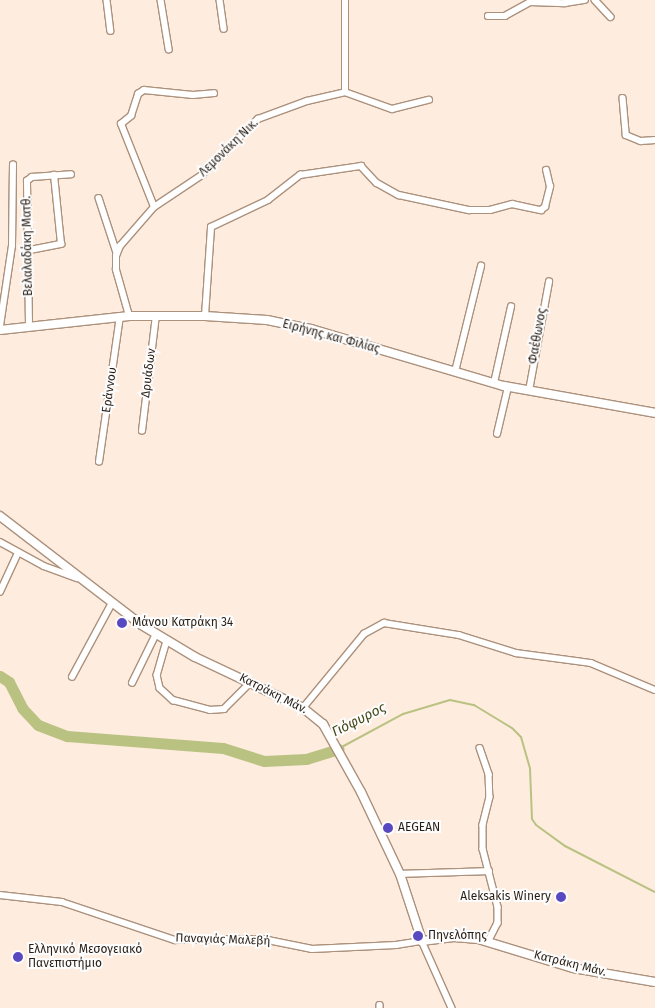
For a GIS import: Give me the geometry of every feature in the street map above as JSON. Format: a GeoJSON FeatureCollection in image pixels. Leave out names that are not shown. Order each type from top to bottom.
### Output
{"type":"FeatureCollection","features":[{"type":"Feature","properties":{"kind":"street"},"geometry":{"type":"LineString","coordinates":[[107,0],[111,31]]}},
{"type":"Feature","properties":{"kind":"street"},"geometry":{"type":"LineString","coordinates":[[161,0],[168,49]]}},
{"type":"Feature","properties":{"kind":"street"},"geometry":{"type":"LineString","coordinates":[[220,0],[224,29]]}},
{"type":"Feature","properties":{"kind":"street"},"geometry":{"type":"LineString","coordinates":[[345,0],[346,92],[392,109],[429,100]]}},
{"type":"Feature","properties":{"kind":"street"},"geometry":{"type":"LineString","coordinates":[[488,16],[505,16],[530,2],[565,3],[585,0]]}},
{"type":"Feature","properties":{"kind":"street"},"geometry":{"type":"LineString","coordinates":[[596,0],[611,17]]}},
{"type":"Feature","properties":{"kind":"street"},"geometry":{"type":"LineString","coordinates":[[154,207],[121,124],[131,116],[138,94],[144,90],[186,95],[214,93]]}},
{"type":"Feature","properties":{"kind":"street","name":"Λεμονάκη Νικ."},"geometry":{"type":"LineString","coordinates":[[117,253],[154,207],[202,174],[245,129],[262,116],[346,92]]}},
{"type":"Feature","properties":{"kind":"street"},"geometry":{"type":"LineString","coordinates":[[623,98],[626,135],[641,141],[655,140]]}},
{"type":"Feature","properties":{"kind":"street"},"geometry":{"type":"LineString","coordinates":[[0,328],[12,246],[13,165]]}},
{"type":"Feature","properties":{"kind":"street"},"geometry":{"type":"LineString","coordinates":[[205,316],[211,227],[268,200],[300,175],[361,166],[377,183],[399,195],[469,210],[490,210],[512,204],[541,210],[545,207],[550,187],[546,170]]}},
{"type":"Feature","properties":{"kind":"street","name":"Βελαλαδάκη Ματθ."},"geometry":{"type":"LineString","coordinates":[[29,326],[30,250],[28,181],[31,177],[71,174]]}},
{"type":"Feature","properties":{"kind":"street"},"geometry":{"type":"LineString","coordinates":[[30,250],[61,244],[54,175]]}},
{"type":"Feature","properties":{"kind":"street"},"geometry":{"type":"LineString","coordinates":[[99,198],[117,253],[117,276],[129,316]]}},
{"type":"Feature","properties":{"kind":"street"},"geometry":{"type":"LineString","coordinates":[[455,372],[481,266]]}},
{"type":"Feature","properties":{"kind":"street","name":"Φαέθωνος"},"geometry":{"type":"LineString","coordinates":[[529,391],[549,282]]}},
{"type":"Feature","properties":{"kind":"street"},"geometry":{"type":"LineString","coordinates":[[494,383],[511,307]]}},
{"type":"Feature","properties":{"kind":"street","name":"Ειρήνης και Φιλίας"},"geometry":{"type":"LineString","coordinates":[[0,328],[129,316],[205,316],[296,326],[508,387],[655,413]]}},
{"type":"Feature","properties":{"kind":"street","name":"Δρυάδων"},"geometry":{"type":"LineString","coordinates":[[142,431],[156,316]]}},
{"type":"Feature","properties":{"kind":"street","name":"Εράννου"},"geometry":{"type":"LineString","coordinates":[[100,462],[120,317]]}},
{"type":"Feature","properties":{"kind":"street"},"geometry":{"type":"LineString","coordinates":[[497,434],[508,387]]}},
{"type":"Feature","properties":{"kind":"street","name":"Κατράκη Μάν."},"geometry":{"type":"LineString","coordinates":[[0,516],[77,578],[156,634],[303,708],[329,732],[400,874],[422,941],[467,937],[489,941],[566,966],[655,982]]}},
{"type":"Feature","properties":{"kind":"street"},"geometry":{"type":"LineString","coordinates":[[0,542],[18,553],[77,578]]}},
{"type":"Feature","properties":{"kind":"street"},"geometry":{"type":"LineString","coordinates":[[0,592],[18,553]]}},
{"type":"Feature","properties":{"kind":"street"},"geometry":{"type":"LineString","coordinates":[[72,676],[112,603]]}},
{"type":"Feature","properties":{"kind":"street"},"geometry":{"type":"LineString","coordinates":[[303,708],[364,634],[384,623],[459,635],[516,653],[591,663],[655,690]]}},
{"type":"Feature","properties":{"kind":"street"},"geometry":{"type":"LineString","coordinates":[[132,682],[156,634]]}},
{"type":"Feature","properties":{"kind":"street"},"geometry":{"type":"LineString","coordinates":[[167,641],[157,675],[160,688],[172,700],[210,710],[224,709],[251,682]]}},
{"type":"Feature","properties":{"kind":"street"},"geometry":{"type":"LineString","coordinates":[[480,748],[489,774],[490,797],[483,825],[489,871],[498,907],[498,923],[489,941]]}},
{"type":"Feature","properties":{"kind":"street"},"geometry":{"type":"LineString","coordinates":[[400,874],[489,871]]}},
{"type":"Feature","properties":{"kind":"street","name":"Παναγιάς Μαλεβή"},"geometry":{"type":"LineString","coordinates":[[0,895],[62,902],[175,940],[263,939],[312,949],[422,941]]}},
{"type":"Feature","properties":{"kind":"street"},"geometry":{"type":"LineString","coordinates":[[422,941],[452,1008]]}},
{"type":"Feature","properties":{"kind":"waterway","name":"Γιόφυρος"},"geometry":{"type":"LineString","coordinates":[[0,676],[9,682],[22,708],[38,725],[67,736],[223,748],[264,761],[306,759],[338,749]]}},
{"type":"Feature","properties":{"kind":"waterway","name":"Γιόφυρος"},"geometry":{"type":"LineString","coordinates":[[338,749],[403,714],[450,700],[474,705],[512,728],[521,737],[530,769],[532,819],[536,825],[565,846],[655,892]]}},
{"type":"Feature","properties":{"kind":"place","name":"Μάνου Κατράκη 34"},"geometry":{"type":"Point","coordinates":[122,623]}},
{"type":"Feature","properties":{"kind":"place","name":"AEGEAN"},"geometry":{"type":"Point","coordinates":[388,828]}},
{"type":"Feature","properties":{"kind":"place","name":"Aleksakis Winery"},"geometry":{"type":"Point","coordinates":[561,897]}},
{"type":"Feature","properties":{"kind":"place","name":"Πηνελόπης"},"geometry":{"type":"Point","coordinates":[418,936]}},
{"type":"Feature","properties":{"kind":"place","name":"Ελληνικό Μεσογειακό Πανεπιστήμιο"},"geometry":{"type":"Point","coordinates":[18,957]}}]}
